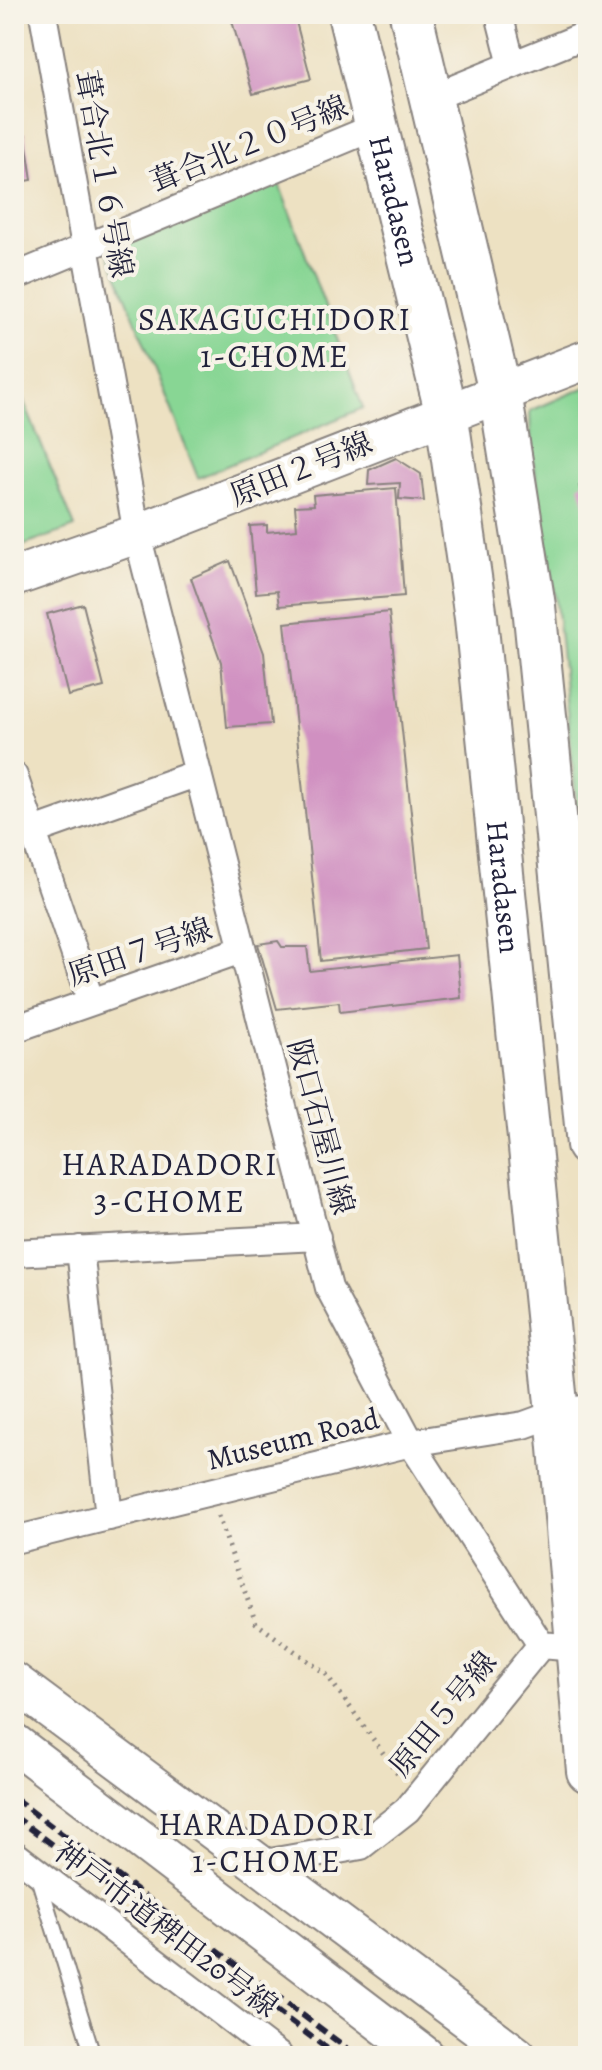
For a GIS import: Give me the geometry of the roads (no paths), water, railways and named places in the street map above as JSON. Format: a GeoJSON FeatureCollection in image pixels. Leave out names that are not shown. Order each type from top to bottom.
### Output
{"type":"FeatureCollection","features":[{"type":"Feature","properties":{"kind":"main road","name":"Haradasen"},"geometry":{"type":"LineString","coordinates":[[349,14],[446,411],[476,618],[572,1410],[568,1646],[588,1771]]}},
{"type":"Feature","properties":{"kind":"main road","name":"Haradasen"},"geometry":{"type":"LineString","coordinates":[[411,14],[500,392],[534,606],[588,1145]]}},
{"type":"Feature","properties":{"kind":"street","name":"葺合北１６号線"},"geometry":{"type":"LineString","coordinates":[[43,14],[137,534]]}},
{"type":"Feature","properties":{"kind":"street"},"geometry":{"type":"LineString","coordinates":[[499,14],[512,65]]}},
{"type":"Feature","properties":{"kind":"street"},"geometry":{"type":"LineString","coordinates":[[431,98],[588,34]]}},
{"type":"Feature","properties":{"kind":"street","name":"葺合北２０号線"},"geometry":{"type":"LineString","coordinates":[[14,277],[375,127]]}},
{"type":"Feature","properties":{"kind":"street","name":"原田２号線"},"geometry":{"type":"LineString","coordinates":[[14,577],[137,534],[446,411],[588,359]]}},
{"type":"Feature","properties":{"kind":"street","name":"阪口石屋川線"},"geometry":{"type":"LineString","coordinates":[[137,534],[329,1288],[411,1443],[568,1646]]}},
{"type":"Feature","properties":{"kind":"street"},"geometry":{"type":"LineString","coordinates":[[23,834],[198,773]]}},
{"type":"Feature","properties":{"kind":"street"},"geometry":{"type":"LineString","coordinates":[[14,776],[23,834],[91,1002]]}},
{"type":"Feature","properties":{"kind":"street","name":"原田７号線"},"geometry":{"type":"LineString","coordinates":[[14,1029],[241,950]]}},
{"type":"Feature","properties":{"kind":"street"},"geometry":{"type":"LineString","coordinates":[[14,1253],[317,1237]]}},
{"type":"Feature","properties":{"kind":"street"},"geometry":{"type":"LineString","coordinates":[[80,1249],[109,1517]]}},
{"type":"Feature","properties":{"kind":"street","name":"Museum Road"},"geometry":{"type":"LineString","coordinates":[[14,1540],[411,1443],[524,1425],[572,1410]]}},
{"type":"Feature","properties":{"kind":"street","name":"原田５号線"},"geometry":{"type":"LineString","coordinates":[[259,1864],[361,1846],[415,1801],[568,1646]]}},
{"type":"Feature","properties":{"kind":"street"},"geometry":{"type":"LineString","coordinates":[[14,1682],[517,2056]]}},
{"type":"Feature","properties":{"kind":"street"},"geometry":{"type":"LineString","coordinates":[[14,1743],[425,2056]]}},
{"type":"Feature","properties":{"kind":"street","name":"神戸市道稗田20号線"},"geometry":{"type":"LineString","coordinates":[[14,1854],[25,1873],[279,2056]]}},
{"type":"Feature","properties":{"kind":"lane"},"geometry":{"type":"LineString","coordinates":[[25,1873],[93,2056]]}},
{"type":"Feature","properties":{"kind":"railway"},"geometry":{"type":"LineString","coordinates":[[14,1798],[357,2056]]}},
{"type":"Feature","properties":{"kind":"railway"},"geometry":{"type":"LineString","coordinates":[[14,1816],[337,2056]]}},
{"type":"Feature","properties":{"kind":"district","name":"SAKAGUCHIDORI 1-CHOME"},"geometry":{"type":"Point","coordinates":[275,338]}},
{"type":"Feature","properties":{"kind":"district","name":"HARADADORI 3-CHOME"},"geometry":{"type":"Point","coordinates":[170,1182]}},
{"type":"Feature","properties":{"kind":"district","name":"HARADADORI 1-CHOME"},"geometry":{"type":"Point","coordinates":[267,1842]}}]}
